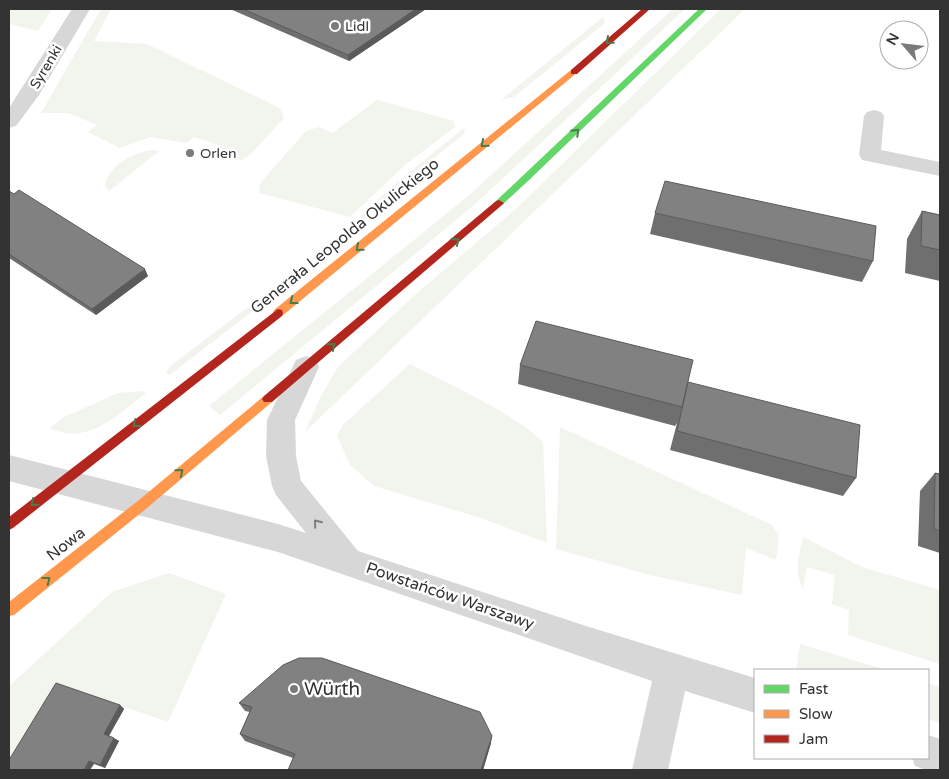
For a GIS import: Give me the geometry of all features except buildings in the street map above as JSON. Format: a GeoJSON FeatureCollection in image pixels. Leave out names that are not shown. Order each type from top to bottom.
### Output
{"type":"FeatureCollection","features":[{"type":"Feature","properties":{"kind":"main road","name":"Generała Leopolda Okulickiego"},"geometry":{"type":"LineString","coordinates":[[60,483],[331,270],[586,61],[646,9]]}},
{"type":"Feature","properties":{"kind":"main road"},"geometry":{"type":"LineString","coordinates":[[143,504],[452,245],[556,152],[668,40],[703,9]]}},
{"type":"Feature","properties":{"kind":"main road"},"geometry":{"type":"LineString","coordinates":[[9,524],[60,483]]}},
{"type":"Feature","properties":{"kind":"main road","name":"Nowa"},"geometry":{"type":"LineString","coordinates":[[9,610],[143,504]]}},
{"type":"Feature","properties":{"kind":"street","name":"Syrenki"},"geometry":{"type":"LineString","coordinates":[[9,122],[30,95],[81,9]]}},
{"type":"Feature","properties":{"kind":"street"},"geometry":{"type":"LineString","coordinates":[[874,116],[870,155],[940,169]]}},
{"type":"Feature","properties":{"kind":"street"},"geometry":{"type":"LineString","coordinates":[[306,368],[281,420],[281,456],[287,486],[347,561]]}},
{"type":"Feature","properties":{"kind":"street","name":"Powstańców Warszawy"},"geometry":{"type":"LineString","coordinates":[[9,468],[60,483],[224,523],[347,561],[754,696]]}},
{"type":"Feature","properties":{"kind":"street"},"geometry":{"type":"LineString","coordinates":[[650,770],[672,670]]}},
{"type":"Feature","properties":{"kind":"shaded area"},"geometry":{"type":"Polygon","coordinates":[[[9,9],[52,9],[38,31],[9,24],[9,9]]]}},
{"type":"Feature","properties":{"kind":"shaded area"},"geometry":{"type":"Polygon","coordinates":[[[101,9],[111,9],[94,41],[147,44],[280,108],[284,118],[249,156],[241,160],[218,157],[220,154],[212,151],[218,145],[194,137],[187,143],[150,137],[120,148],[88,132],[97,125],[68,113],[41,113],[101,9]]]}},
{"type":"Feature","properties":{"kind":"shaded area"},"geometry":{"type":"Polygon","coordinates":[[[673,9],[685,9],[473,206],[220,415],[209,406],[467,197],[673,9]]]}},
{"type":"Feature","properties":{"kind":"shaded area"},"geometry":{"type":"Polygon","coordinates":[[[721,9],[745,9],[305,432],[321,396],[338,367],[417,293],[517,208],[721,9]]]}},
{"type":"Feature","properties":{"kind":"shaded area"},"geometry":{"type":"Polygon","coordinates":[[[603,17],[605,23],[514,97],[501,100],[603,17]]]}},
{"type":"Feature","properties":{"kind":"shaded area"},"geometry":{"type":"Polygon","coordinates":[[[377,100],[454,121],[455,127],[406,164],[350,217],[260,193],[259,187],[262,181],[306,131],[319,127],[332,133],[377,100]]]}},
{"type":"Feature","properties":{"kind":"shaded area"},"geometry":{"type":"Polygon","coordinates":[[[465,127],[464,134],[402,184],[342,240],[338,238],[391,187],[465,127]]]}},
{"type":"Feature","properties":{"kind":"shaded area"},"geometry":{"type":"Polygon","coordinates":[[[153,150],[159,151],[109,191],[105,186],[107,179],[116,166],[130,157],[153,150]]]}},
{"type":"Feature","properties":{"kind":"shaded area"},"geometry":{"type":"Polygon","coordinates":[[[302,266],[302,271],[288,284],[171,374],[166,374],[169,367],[302,266]]]}},
{"type":"Feature","properties":{"kind":"shaded area"},"geometry":{"type":"Polygon","coordinates":[[[410,364],[498,410],[531,431],[543,442],[547,543],[481,518],[374,486],[350,465],[337,436],[343,425],[410,364]]]}},
{"type":"Feature","properties":{"kind":"shaded area"},"geometry":{"type":"Polygon","coordinates":[[[141,391],[146,393],[101,426],[89,431],[77,434],[64,433],[50,428],[62,418],[118,393],[141,391]]]}},
{"type":"Feature","properties":{"kind":"shaded area"},"geometry":{"type":"Polygon","coordinates":[[[560,427],[772,525],[779,536],[776,560],[746,548],[742,595],[650,575],[556,549],[560,427]]]}},
{"type":"Feature","properties":{"kind":"shaded area"},"geometry":{"type":"Polygon","coordinates":[[[803,537],[862,567],[940,590],[940,664],[848,635],[849,610],[832,604],[835,575],[807,567],[803,588],[800,582],[798,563],[803,537]]]}},
{"type":"Feature","properties":{"kind":"shaded area"},"geometry":{"type":"Polygon","coordinates":[[[169,573],[226,594],[168,722],[59,684],[9,764],[9,686],[112,592],[169,573]]]}},
{"type":"Feature","properties":{"kind":"shaded area"},"geometry":{"type":"Polygon","coordinates":[[[800,644],[883,669],[796,669],[800,644]]]}},
{"type":"Feature","properties":{"kind":"shaded area"},"geometry":{"type":"Polygon","coordinates":[[[929,683],[940,687],[940,723],[929,719],[929,683]]]}},
{"type":"Feature","properties":{"kind":"traffic: fast"},"geometry":{"type":"LineString","coordinates":[[499,203],[703,9]]}},
{"type":"Feature","properties":{"kind":"traffic: slow"},"geometry":{"type":"LineString","coordinates":[[278,313],[574,72]]}},
{"type":"Feature","properties":{"kind":"traffic: slow"},"geometry":{"type":"LineString","coordinates":[[9,610],[143,504],[268,399]]}},
{"type":"Feature","properties":{"kind":"traffic: jam"},"geometry":{"type":"LineString","coordinates":[[574,72],[646,9]]}},
{"type":"Feature","properties":{"kind":"traffic: jam"},"geometry":{"type":"LineString","coordinates":[[268,399],[499,203]]}},
{"type":"Feature","properties":{"kind":"traffic: jam"},"geometry":{"type":"LineString","coordinates":[[9,524],[278,313]]}},
{"type":"Feature","properties":{"kind":"place","name":"Lidl"},"geometry":{"type":"Point","coordinates":[335,26]}},
{"type":"Feature","properties":{"kind":"place","name":"Orlen"},"geometry":{"type":"Point","coordinates":[190,153]}},
{"type":"Feature","properties":{"kind":"place","name":"Würth"},"geometry":{"type":"Point","coordinates":[294,689]}}]}
